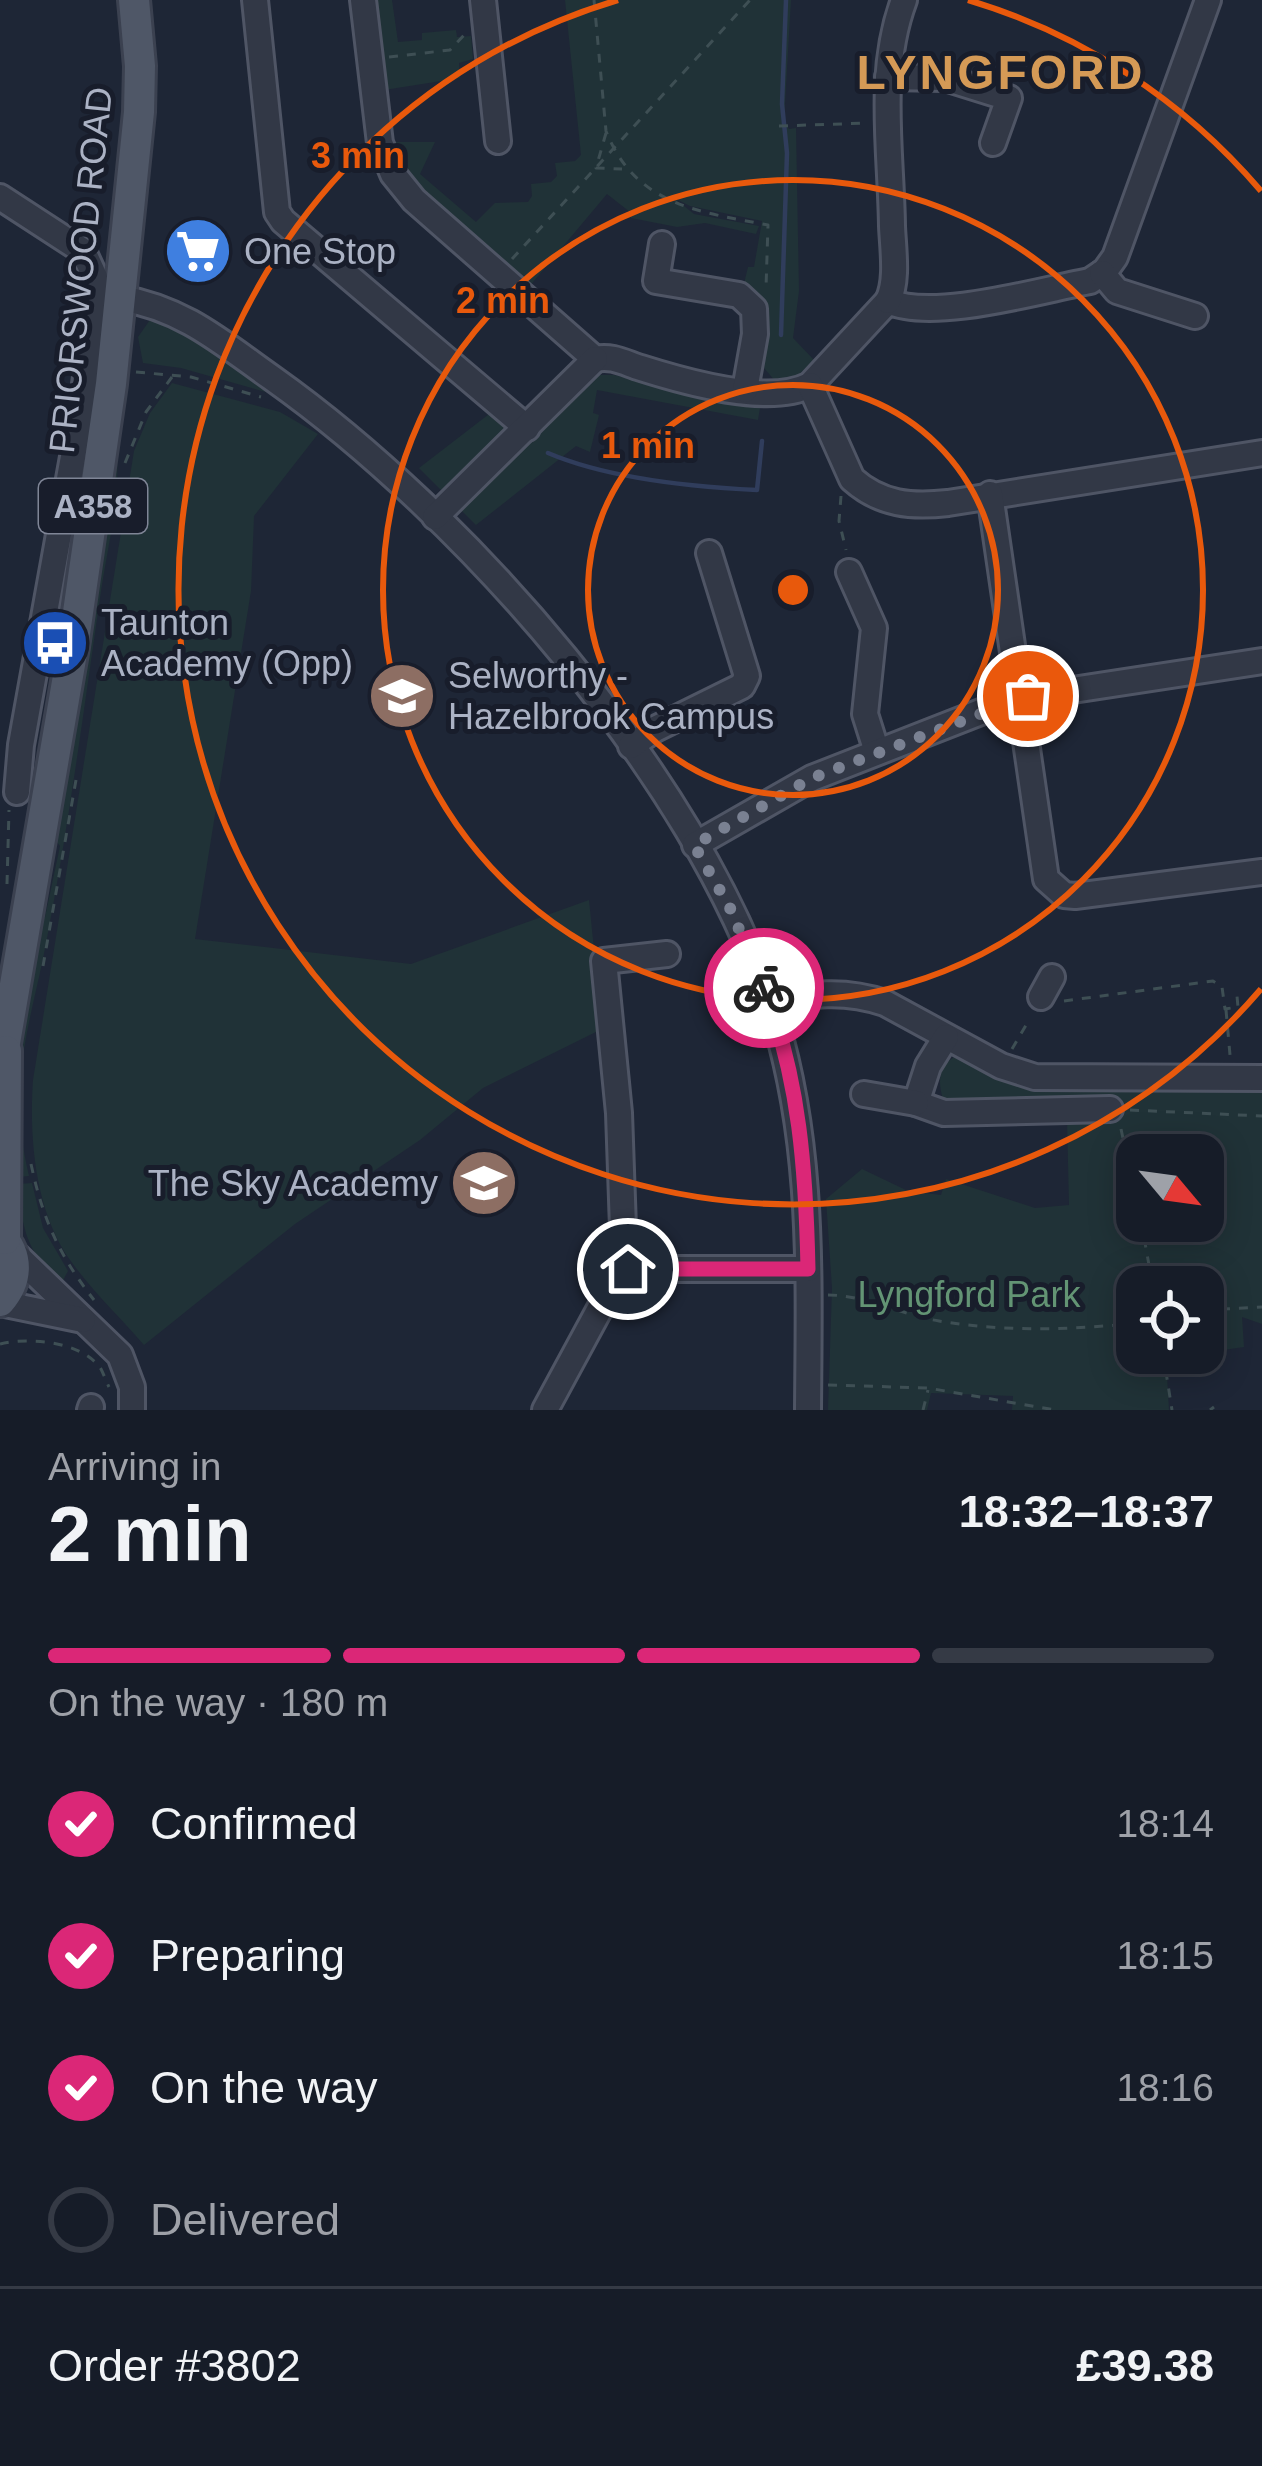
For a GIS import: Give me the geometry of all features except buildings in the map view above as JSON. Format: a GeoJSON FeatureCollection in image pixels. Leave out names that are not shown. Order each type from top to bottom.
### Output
{"type":"FeatureCollection","features":[{"type":"Feature","properties":{"kind":"main road","name":"PRIORSWOOD ROAD"},"geometry":{"type":"LineString","coordinates":[[0,1302],[14,1279],[6,1241],[3,1058],[19,979],[22,794],[111,384],[139,112],[134,0]]}},
{"type":"Feature","properties":{"kind":"street"},"geometry":{"type":"LineString","coordinates":[[255,0],[277,212],[527,428]]}},
{"type":"Feature","properties":{"kind":"street"},"geometry":{"type":"LineString","coordinates":[[363,0],[380,143],[393,174],[428,213],[595,359]]}},
{"type":"Feature","properties":{"kind":"street"},"geometry":{"type":"LineString","coordinates":[[483,0],[503,123]]}},
{"type":"Feature","properties":{"kind":"street"},"geometry":{"type":"LineString","coordinates":[[435,517],[595,359],[612,358],[676,377],[772,396],[795,393],[810,385],[888,302],[892,276],[888,77],[893,30],[904,0]]}},
{"type":"Feature","properties":{"kind":"street"},"geometry":{"type":"LineString","coordinates":[[888,302],[916,310],[942,307],[1090,281],[1102,273],[1115,257],[1208,0]]}},
{"type":"Feature","properties":{"kind":"street"},"geometry":{"type":"LineString","coordinates":[[888,77],[945,78],[1011,89],[993,143]]}},
{"type":"Feature","properties":{"kind":"street","name":"PRIORSWOOD ROAD"},"geometry":{"type":"LineString","coordinates":[[0,197],[83,251],[95,277],[94,333],[21,746],[22,794]]}},
{"type":"Feature","properties":{"kind":"street"},"geometry":{"type":"LineString","coordinates":[[662,244],[656,281],[748,300],[756,321],[745,390]]}},
{"type":"Feature","properties":{"kind":"street"},"geometry":{"type":"LineString","coordinates":[[1102,273],[1117,291],[1195,316]]}},
{"type":"Feature","properties":{"kind":"street"},"geometry":{"type":"LineString","coordinates":[[121,298],[175,312],[376,458],[547,635],[631,746],[694,845],[739,926],[770,1003],[792,1078],[801,1129],[808,1397]]}},
{"type":"Feature","properties":{"kind":"street"},"geometry":{"type":"LineString","coordinates":[[810,385],[852,479],[877,496],[919,506],[1262,453]]}},
{"type":"Feature","properties":{"kind":"street"},"geometry":{"type":"LineString","coordinates":[[990,494],[1046,879],[1064,896],[1262,872]]}},
{"type":"Feature","properties":{"kind":"street"},"geometry":{"type":"LineString","coordinates":[[631,746],[742,686],[747,676],[709,553]]}},
{"type":"Feature","properties":{"kind":"street"},"geometry":{"type":"LineString","coordinates":[[849,572],[855,613],[874,628],[865,684],[866,714],[877,752]]}},
{"type":"Feature","properties":{"kind":"street"},"geometry":{"type":"LineString","coordinates":[[694,845],[812,778],[1022,698],[1262,662]]}},
{"type":"Feature","properties":{"kind":"street"},"geometry":{"type":"LineString","coordinates":[[628,1269],[623,1257],[619,1113],[603,953],[667,954]]}},
{"type":"Feature","properties":{"kind":"street"},"geometry":{"type":"LineString","coordinates":[[770,1003],[811,993],[866,997],[896,1008],[1001,1066],[1035,1077],[1262,1078]]}},
{"type":"Feature","properties":{"kind":"street"},"geometry":{"type":"LineString","coordinates":[[916,1103],[928,1066],[946,1037]]}},
{"type":"Feature","properties":{"kind":"street"},"geometry":{"type":"LineString","coordinates":[[864,1094],[944,1113],[1094,1117]]}},
{"type":"Feature","properties":{"kind":"street"},"geometry":{"type":"LineString","coordinates":[[6,1241],[120,1355],[132,1399]]}},
{"type":"Feature","properties":{"kind":"street"},"geometry":{"type":"LineString","coordinates":[[628,1269],[808,1269]]}},
{"type":"Feature","properties":{"kind":"street"},"geometry":{"type":"LineString","coordinates":[[545,1410],[604,1301],[628,1269]]}},
{"type":"Feature","properties":{"kind":"street"},"geometry":{"type":"LineString","coordinates":[[0,1302],[83,1320]]}},
{"type":"Feature","properties":{"kind":"path"},"geometry":{"type":"LineString","coordinates":[[594,0],[606,131],[626,170],[653,191],[701,214],[768,225],[766,313],[756,321]]}},
{"type":"Feature","properties":{"kind":"path"},"geometry":{"type":"LineString","coordinates":[[499,274],[750,0]]}},
{"type":"Feature","properties":{"kind":"path"},"geometry":{"type":"LineString","coordinates":[[369,59],[449,50],[462,34],[486,32]]}},
{"type":"Feature","properties":{"kind":"path"},"geometry":{"type":"LineString","coordinates":[[779,126],[889,122]]}},
{"type":"Feature","properties":{"kind":"path"},"geometry":{"type":"LineString","coordinates":[[596,168],[606,131]]}},
{"type":"Feature","properties":{"kind":"path"},"geometry":{"type":"LineString","coordinates":[[596,168],[626,170]]}},
{"type":"Feature","properties":{"kind":"path"},"geometry":{"type":"LineString","coordinates":[[111,384],[129,387],[132,372],[174,375],[274,401]]}},
{"type":"Feature","properties":{"kind":"path"},"geometry":{"type":"LineString","coordinates":[[122,449],[121,470],[146,412],[174,375]]}},
{"type":"Feature","properties":{"kind":"path"},"geometry":{"type":"LineString","coordinates":[[849,572],[852,562],[841,539],[839,500],[852,479]]}},
{"type":"Feature","properties":{"kind":"path"},"geometry":{"type":"LineString","coordinates":[[19,979],[51,940],[77,774]]}},
{"type":"Feature","properties":{"kind":"path"},"geometry":{"type":"LineString","coordinates":[[7,894],[9,811],[22,794]]}},
{"type":"Feature","properties":{"kind":"path"},"geometry":{"type":"LineString","coordinates":[[1001,1066],[1046,997],[1066,1003],[1214,981],[1222,986],[1232,1076]]}},
{"type":"Feature","properties":{"kind":"path"},"geometry":{"type":"LineString","coordinates":[[1226,1009],[1238,1007],[1237,995]]}},
{"type":"Feature","properties":{"kind":"path"},"geometry":{"type":"LineString","coordinates":[[1094,1117],[1262,1116]]}},
{"type":"Feature","properties":{"kind":"path"},"geometry":{"type":"LineString","coordinates":[[1094,1117],[1119,1120],[1122,1134]]}},
{"type":"Feature","properties":{"kind":"path"},"geometry":{"type":"LineString","coordinates":[[29,1157],[44,1221],[73,1272]]}},
{"type":"Feature","properties":{"kind":"path"},"geometry":{"type":"LineString","coordinates":[[808,1295],[838,1295],[938,1321],[1008,1328],[1116,1325]]}},
{"type":"Feature","properties":{"kind":"path"},"geometry":{"type":"LineString","coordinates":[[1224,1308],[1262,1307]]}},
{"type":"Feature","properties":{"kind":"path"},"geometry":{"type":"LineString","coordinates":[[0,1344],[24,1341],[59,1346],[94,1364],[112,1390],[132,1399]]}},
{"type":"Feature","properties":{"kind":"path"},"geometry":{"type":"LineString","coordinates":[[1166,1374],[1172,1410]]}},
{"type":"Feature","properties":{"kind":"path"},"geometry":{"type":"LineString","coordinates":[[808,1397],[928,1388],[1055,1410]]}},
{"type":"Feature","properties":{"kind":"path"},"geometry":{"type":"LineString","coordinates":[[923,1410],[928,1388]]}},
{"type":"Feature","properties":{"kind":"path"},"geometry":{"type":"LineString","coordinates":[[1006,1400],[1006,1410]]}},
{"type":"Feature","properties":{"kind":"green space"},"geometry":{"type":"Polygon","coordinates":[[[373,0],[392,0],[398,42],[422,40],[422,33],[456,30],[457,37],[471,36],[473,59],[459,63],[460,78],[384,90],[373,0]]]}},
{"type":"Feature","properties":{"kind":"green space"},"geometry":{"type":"Polygon","coordinates":[[[565,0],[791,0],[784,121],[789,129],[796,128],[799,291],[793,338],[814,360],[798,375],[776,382],[764,368],[765,358],[759,357],[743,288],[748,267],[754,267],[762,221],[690,206],[674,198],[694,214],[759,226],[756,234],[705,223],[677,227],[631,218],[607,194],[528,288],[412,183],[393,142],[435,142],[420,174],[476,222],[495,203],[528,202],[531,184],[551,182],[557,176],[555,163],[575,161],[581,155],[565,0]]]}},
{"type":"Feature","properties":{"kind":"green space"},"geometry":{"type":"Polygon","coordinates":[[[152,317],[169,320],[280,396],[181,368],[143,363],[138,337],[152,317]]]}},
{"type":"Feature","properties":{"kind":"green space"},"geometry":{"type":"Polygon","coordinates":[[[595,375],[614,375],[760,408],[758,420],[597,390],[593,413],[599,415],[590,452],[576,446],[476,525],[419,468],[493,411],[533,437],[595,375]]]}},
{"type":"Feature","properties":{"kind":"green space"},"geometry":{"type":"Polygon","coordinates":[[[172,383],[280,412],[318,434],[254,516],[251,591],[195,939],[411,964],[589,900],[602,1029],[483,1088],[420,1140],[295,1224],[144,1345],[87,1282],[58,1241],[37,1173],[32,1102],[134,451],[150,413],[172,383]]]}},
{"type":"Feature","properties":{"kind":"green space"},"geometry":{"type":"Polygon","coordinates":[[[116,443],[115,501],[76,766],[20,1080],[29,1176],[18,1177],[14,1113],[19,1050],[38,924],[45,917],[60,846],[54,838],[116,443]]]}},
{"type":"Feature","properties":{"kind":"green space","name":"Lyngford Park"},"geometry":{"type":"Polygon","coordinates":[[[958,1055],[1262,1089],[1262,1324],[1242,1317],[1244,1347],[1224,1350],[1224,1266],[1116,1266],[1116,1374],[1167,1374],[1169,1410],[1012,1410],[1013,1396],[931,1393],[927,1410],[828,1410],[832,1288],[826,1199],[862,1169],[908,1191],[941,1195],[946,1179],[1035,1208],[1069,1205],[1067,1119],[952,1107],[943,1099],[943,1068],[958,1055]]]}},
{"type":"Feature","properties":{"kind":"green space"},"geometry":{"type":"Polygon","coordinates":[[[32,1183],[43,1228],[68,1271],[61,1284],[33,1250],[25,1228],[18,1184],[32,1183]]]}},
{"type":"Feature","properties":{"kind":"waterway"},"geometry":{"type":"LineString","coordinates":[[781,335],[786,0]]}},
{"type":"Feature","properties":{"kind":"waterway"},"geometry":{"type":"LineString","coordinates":[[548,453],[623,475],[757,490],[762,441]]}},
{"type":"Feature","properties":{"kind":"way so far"},"geometry":{"type":"LineString","coordinates":[[764,988],[730,908],[694,845],[812,778],[1028,696]]}},
{"type":"Feature","properties":{"kind":"place","name":"One Stop"},"geometry":{"type":"Point","coordinates":[198,251]}},
{"type":"Feature","properties":{"kind":"place","name":"Taunton Academy (Opp)"},"geometry":{"type":"Point","coordinates":[55,643]}},
{"type":"Feature","properties":{"kind":"place","name":"Selworthy - Hazelbrook Campus"},"geometry":{"type":"Point","coordinates":[402,696]}},
{"type":"Feature","properties":{"kind":"place","name":"The Sky Academy"},"geometry":{"type":"Point","coordinates":[484,1183]}},
{"type":"Feature","properties":{"kind":"district","name":"LYNGFORD"},"geometry":{"type":"Point","coordinates":[1001,72]}},
{"type":"Feature","properties":{"kind":"route"},"geometry":{"type":"LineString","coordinates":[[628,1269],[808,1269],[801,1129],[792,1078],[764,988]]}}]}
